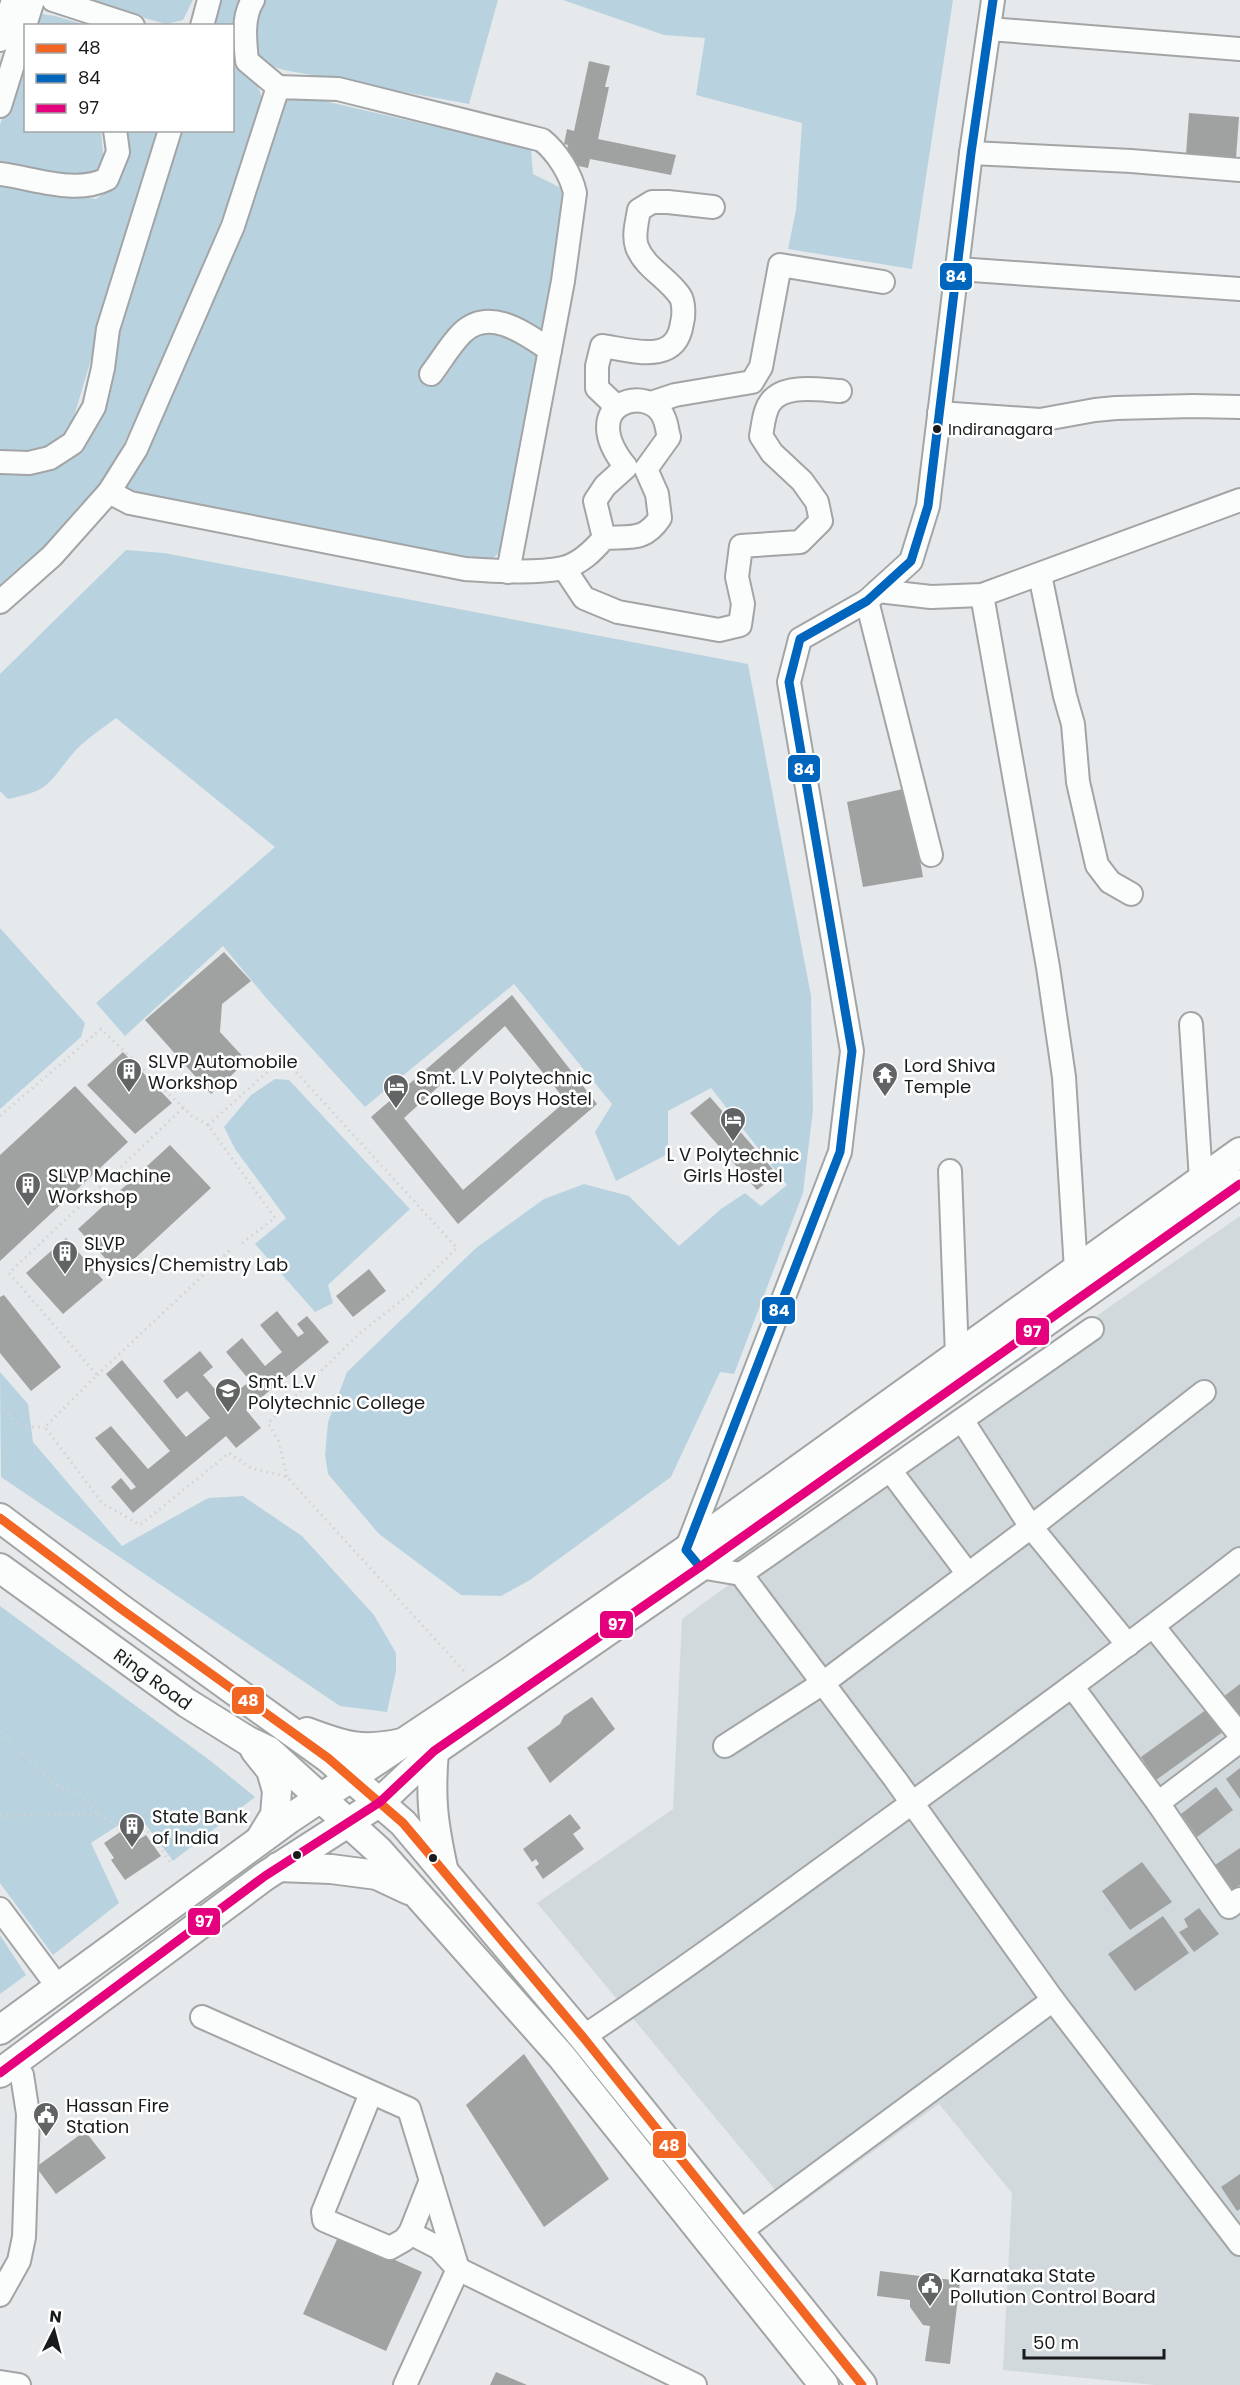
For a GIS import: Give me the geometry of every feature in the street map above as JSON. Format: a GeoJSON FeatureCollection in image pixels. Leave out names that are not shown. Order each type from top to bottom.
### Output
{"type":"FeatureCollection","features":[{"type":"Feature","properties":{"kind":"main road"},"geometry":{"type":"LineString","coordinates":[[4,2061],[151,1963],[278,1867],[380,1802],[434,1751],[693,1559],[1193,1196],[1240,1152]]}},
{"type":"Feature","properties":{"kind":"main road"},"geometry":{"type":"LineString","coordinates":[[0,2030],[256,1844],[289,1819],[315,1792],[351,1778],[482,1689],[693,1559],[957,1356],[1076,1270],[1193,1196],[1240,1184]]}},
{"type":"Feature","properties":{"kind":"main road","name":"Ring Road"},"geometry":{"type":"LineString","coordinates":[[0,1518],[121,1609],[328,1758],[402,1823],[584,2037],[862,2385]]}},
{"type":"Feature","properties":{"kind":"main road","name":"Ring Road"},"geometry":{"type":"LineString","coordinates":[[0,1568],[187,1703],[248,1741],[269,1751],[378,1850],[561,2056],[824,2385]]}},
{"type":"Feature","properties":{"kind":"main road"},"geometry":{"type":"LineString","coordinates":[[272,1718],[348,1746],[375,1749],[408,1741]]}},
{"type":"Feature","properties":{"kind":"main road"},"geometry":{"type":"LineString","coordinates":[[248,1741],[271,1770],[277,1791],[275,1815],[256,1844]]}},
{"type":"Feature","properties":{"kind":"main road"},"geometry":{"type":"LineString","coordinates":[[434,1751],[432,1812],[445,1873]]}},
{"type":"Feature","properties":{"kind":"main road"},"geometry":{"type":"LineString","coordinates":[[278,1867],[331,1869],[377,1875],[416,1893]]}},
{"type":"Feature","properties":{"kind":"main road"},"geometry":{"type":"LineString","coordinates":[[130,1934],[151,1963]]}},
{"type":"Feature","properties":{"kind":"street"},"geometry":{"type":"LineString","coordinates":[[0,40],[13,0]]}},
{"type":"Feature","properties":{"kind":"street"},"geometry":{"type":"LineString","coordinates":[[26,24],[33,0]]}},
{"type":"Feature","properties":{"kind":"street"},"geometry":{"type":"LineString","coordinates":[[53,0],[127,24]]}},
{"type":"Feature","properties":{"kind":"street"},"geometry":{"type":"LineString","coordinates":[[203,24],[209,0]]}},
{"type":"Feature","properties":{"kind":"street"},"geometry":{"type":"LineString","coordinates":[[253,0],[248,8],[244,39],[247,61],[278,87],[338,89],[542,140],[551,147],[573,182],[575,193],[563,281],[508,572]]}},
{"type":"Feature","properties":{"kind":"street"},"geometry":{"type":"LineString","coordinates":[[993,0],[971,153],[928,506],[910,561],[873,596],[800,639],[789,682],[852,1051],[840,1152],[709,1487],[693,1559],[741,1574],[912,1803],[1053,2000],[1240,2244]]}},
{"type":"Feature","properties":{"kind":"street"},"geometry":{"type":"LineString","coordinates":[[0,106],[24,29]]}},
{"type":"Feature","properties":{"kind":"street"},"geometry":{"type":"LineString","coordinates":[[989,29],[1240,49]]}},
{"type":"Feature","properties":{"kind":"street"},"geometry":{"type":"LineString","coordinates":[[0,602],[52,556],[110,492],[136,449],[233,226],[278,87]]}},
{"type":"Feature","properties":{"kind":"street"},"geometry":{"type":"LineString","coordinates":[[0,174],[81,187],[95,185],[106,179],[118,152],[115,132]]}},
{"type":"Feature","properties":{"kind":"street"},"geometry":{"type":"LineString","coordinates":[[0,462],[29,463],[50,458],[73,443],[94,407],[103,368],[108,329],[169,132]]}},
{"type":"Feature","properties":{"kind":"street"},"geometry":{"type":"LineString","coordinates":[[971,153],[1131,161],[1240,171]]}},
{"type":"Feature","properties":{"kind":"street"},"geometry":{"type":"LineString","coordinates":[[616,407],[597,388],[597,366],[602,346],[644,352],[665,351],[679,340],[683,321],[682,298],[666,279],[645,263],[637,246],[636,231],[639,210],[652,202],[713,207]]}},
{"type":"Feature","properties":{"kind":"street"},"geometry":{"type":"LineString","coordinates":[[604,538],[595,501],[605,486],[626,467],[614,451],[608,436],[607,421],[616,407],[631,400],[651,403],[675,395],[752,382],[761,367],[780,265],[883,282]]}},
{"type":"Feature","properties":{"kind":"street"},"geometry":{"type":"LineString","coordinates":[[958,269],[1240,289]]}},
{"type":"Feature","properties":{"kind":"street"},"geometry":{"type":"LineString","coordinates":[[431,374],[461,334],[470,327],[487,322],[500,322],[518,328],[550,350]]}},
{"type":"Feature","properties":{"kind":"street"},"geometry":{"type":"LineString","coordinates":[[564,568],[584,598],[618,612],[719,630],[740,625],[743,604],[737,577],[741,546],[800,542],[821,521],[817,502],[802,481],[772,453],[761,436],[770,402],[781,394],[802,389],[840,391]]}},
{"type":"Feature","properties":{"kind":"street"},"geometry":{"type":"LineString","coordinates":[[110,492],[130,503],[465,569],[508,572],[564,568],[587,556],[604,538],[634,537],[651,531],[660,518],[657,494],[646,469],[669,437],[664,416],[651,403]]}},
{"type":"Feature","properties":{"kind":"street"},"geometry":{"type":"LineString","coordinates":[[939,413],[1040,420],[1095,410],[1193,406],[1240,407]]}},
{"type":"Feature","properties":{"kind":"street"},"geometry":{"type":"LineString","coordinates":[[873,596],[982,595],[1240,500]]}},
{"type":"Feature","properties":{"kind":"street"},"geometry":{"type":"LineString","coordinates":[[1040,575],[1073,724],[1078,782],[1097,865],[1110,882],[1131,894]]}},
{"type":"Feature","properties":{"kind":"street"},"geometry":{"type":"LineString","coordinates":[[982,595],[1064,1077],[1076,1270]]}},
{"type":"Feature","properties":{"kind":"street"},"geometry":{"type":"LineString","coordinates":[[873,596],[931,855]]}},
{"type":"Feature","properties":{"kind":"street"},"geometry":{"type":"LineString","coordinates":[[1191,1024],[1193,1196]]}},
{"type":"Feature","properties":{"kind":"street"},"geometry":{"type":"LineString","coordinates":[[951,1171],[957,1356]]}},
{"type":"Feature","properties":{"kind":"street"},"geometry":{"type":"LineString","coordinates":[[741,1574],[1092,1329]]}},
{"type":"Feature","properties":{"kind":"street"},"geometry":{"type":"LineString","coordinates":[[725,1746],[823,1683],[1031,1527],[1204,1392]]}},
{"type":"Feature","properties":{"kind":"street"},"geometry":{"type":"LineString","coordinates":[[962,1420],[1031,1527],[1128,1645]]}},
{"type":"Feature","properties":{"kind":"street"},"geometry":{"type":"LineString","coordinates":[[890,1470],[968,1574]]}},
{"type":"Feature","properties":{"kind":"street"},"geometry":{"type":"LineString","coordinates":[[584,2037],[666,1982],[1128,1645],[1239,1561]]}},
{"type":"Feature","properties":{"kind":"street"},"geometry":{"type":"LineString","coordinates":[[1153,1626],[1240,1734]]}},
{"type":"Feature","properties":{"kind":"street"},"geometry":{"type":"LineString","coordinates":[[1072,1686],[1236,1910]]}},
{"type":"Feature","properties":{"kind":"street"},"geometry":{"type":"LineString","coordinates":[[1158,1803],[1240,1741]]}},
{"type":"Feature","properties":{"kind":"street"},"geometry":{"type":"LineString","coordinates":[[0,1909],[58,1986]]}},
{"type":"Feature","properties":{"kind":"street"},"geometry":{"type":"LineString","coordinates":[[739,2232],[1053,2000]]}},
{"type":"Feature","properties":{"kind":"street"},"geometry":{"type":"LineString","coordinates":[[202,2017],[409,2109],[458,2270],[405,2385]]}},
{"type":"Feature","properties":{"kind":"street"},"geometry":{"type":"LineString","coordinates":[[0,2295],[19,2261],[24,2236],[28,2114],[22,2074],[4,2061]]}},
{"type":"Feature","properties":{"kind":"street"},"geometry":{"type":"LineString","coordinates":[[371,2093],[323,2212],[324,2220],[390,2248],[404,2240],[410,2233],[431,2180]]}},
{"type":"Feature","properties":{"kind":"street"},"geometry":{"type":"LineString","coordinates":[[410,2233],[439,2248],[458,2270],[695,2385]]}},
{"type":"Feature","properties":{"kind":"street"},"geometry":{"type":"LineString","coordinates":[[0,2382],[19,2385]]}},
{"type":"Feature","properties":{"kind":"path"},"geometry":{"type":"LineString","coordinates":[[0,1116],[101,1029],[183,1108],[208,1125],[274,1218],[242,1243]]}},
{"type":"Feature","properties":{"kind":"path"},"geometry":{"type":"LineString","coordinates":[[208,1125],[283,1058],[457,1248],[410,1294],[361,1332],[268,1423],[279,1442],[287,1478],[482,1689]]}},
{"type":"Feature","properties":{"kind":"path"},"geometry":{"type":"LineString","coordinates":[[97,1375],[9,1273],[183,1108]]}},
{"type":"Feature","properties":{"kind":"path"},"geometry":{"type":"LineString","coordinates":[[0,1405],[20,1427],[45,1427],[230,1250]]}},
{"type":"Feature","properties":{"kind":"path"},"geometry":{"type":"LineString","coordinates":[[45,1427],[102,1503],[140,1525],[229,1453],[251,1468],[287,1478]]}},
{"type":"Feature","properties":{"kind":"path"},"geometry":{"type":"LineString","coordinates":[[0,1732],[54,1784],[82,1795],[97,1814],[120,1827],[128,1822],[133,1823],[140,1833],[146,1829],[171,1863]]}},
{"type":"Feature","properties":{"kind":"path"},"geometry":{"type":"LineString","coordinates":[[0,1816],[97,1814]]}},
{"type":"Feature","properties":{"kind":"shaded area"},"geometry":{"type":"Polygon","coordinates":[[[79,0],[193,0],[183,20],[166,24],[79,0]]]}},
{"type":"Feature","properties":{"kind":"shaded area"},"geometry":{"type":"Polygon","coordinates":[[[218,0],[248,0],[234,47],[234,24],[212,24],[218,0]]]}},
{"type":"Feature","properties":{"kind":"shaded area"},"geometry":{"type":"Polygon","coordinates":[[[264,0],[498,0],[469,104],[284,70],[254,61],[254,28],[264,0]]]}},
{"type":"Feature","properties":{"kind":"shaded area"},"geometry":{"type":"Polygon","coordinates":[[[563,0],[953,0],[912,269],[788,249],[796,210],[802,123],[696,95],[705,38],[664,35],[563,0]]]}},
{"type":"Feature","properties":{"kind":"shaded area"},"geometry":{"type":"Polygon","coordinates":[[[36,13],[83,24],[33,24],[36,13]]]}},
{"type":"Feature","properties":{"kind":"shaded area"},"geometry":{"type":"Polygon","coordinates":[[[24,46],[24,132],[101,132],[104,163],[91,179],[0,167],[0,125],[24,46]]]}},
{"type":"Feature","properties":{"kind":"shaded area"},"geometry":{"type":"Polygon","coordinates":[[[234,66],[258,86],[262,98],[241,172],[166,354],[100,494],[0,591],[0,470],[46,471],[86,446],[103,413],[121,314],[180,132],[234,132],[234,66]]]}},
{"type":"Feature","properties":{"kind":"shaded area"},"geometry":{"type":"Polygon","coordinates":[[[303,96],[531,149],[533,174],[567,191],[499,553],[488,562],[127,492],[125,479],[282,107],[290,97],[303,96]]]}},
{"type":"Feature","properties":{"kind":"shaded area"},"geometry":{"type":"Polygon","coordinates":[[[122,132],[159,132],[70,430],[42,452],[0,452],[0,186],[39,189],[96,199],[113,187],[122,132]]]}},
{"type":"Feature","properties":{"kind":"shaded area"},"geometry":{"type":"Polygon","coordinates":[[[126,550],[164,553],[748,664],[811,996],[813,1110],[803,1193],[734,1374],[720,1372],[671,1477],[530,1580],[501,1596],[461,1595],[379,1534],[328,1474],[325,1455],[328,1422],[347,1372],[476,1248],[544,1199],[584,1184],[629,1196],[679,1246],[721,1209],[745,1193],[761,1206],[787,1185],[711,1088],[668,1111],[668,1154],[616,1181],[595,1132],[612,1104],[514,984],[365,1107],[267,999],[223,946],[125,1036],[96,1003],[275,847],[116,718],[79,747],[42,788],[8,799],[0,791],[0,674],[126,550]]]}},
{"type":"Feature","properties":{"kind":"shaded area"},"geometry":{"type":"Polygon","coordinates":[[[0,928],[85,1023],[81,1037],[0,1109],[0,928]]]}},
{"type":"Feature","properties":{"kind":"shaded area"},"geometry":{"type":"Polygon","coordinates":[[[275,1079],[289,1080],[410,1209],[328,1285],[333,1303],[315,1312],[255,1244],[286,1218],[235,1149],[224,1127],[251,1095],[275,1079]]]}},
{"type":"Feature","properties":{"kind":"shaded area"},"geometry":{"type":"Polygon","coordinates":[[[1240,1216],[1240,2385],[1155,2385],[1003,2370],[1012,2193],[939,2104],[792,2210],[537,1903],[673,1809],[682,1619],[1105,1310],[1240,1216]]]}},
{"type":"Feature","properties":{"kind":"shaded area"},"geometry":{"type":"Polygon","coordinates":[[[0,1372],[28,1404],[33,1442],[122,1546],[208,1498],[243,1496],[302,1536],[374,1615],[396,1653],[396,1671],[387,1712],[340,1706],[1,1477],[0,1372]]]}},
{"type":"Feature","properties":{"kind":"shaded area"},"geometry":{"type":"Polygon","coordinates":[[[0,1606],[212,1762],[255,1797],[173,1861],[137,1813],[91,1843],[119,1903],[53,1955],[0,1883],[0,1606]]]}},
{"type":"Feature","properties":{"kind":"shaded area"},"geometry":{"type":"Polygon","coordinates":[[[0,1935],[26,1975],[0,1994],[0,1935]]]}},
{"type":"Feature","properties":{"kind":"building"},"geometry":{"type":"Polygon","coordinates":[[[589,61],[610,66],[605,87],[609,87],[598,139],[676,155],[671,175],[590,159],[588,168],[564,163],[568,145],[564,144],[567,129],[574,131],[589,61]]]}},
{"type":"Feature","properties":{"kind":"building"},"geometry":{"type":"Polygon","coordinates":[[[1189,113],[1239,117],[1236,158],[1186,154],[1189,113]]]}},
{"type":"Feature","properties":{"kind":"building"},"geometry":{"type":"Polygon","coordinates":[[[907,788],[923,877],[863,887],[847,802],[907,788]]]}},
{"type":"Feature","properties":{"kind":"building"},"geometry":{"type":"Polygon","coordinates":[[[224,952],[251,981],[222,1004],[220,1032],[247,1061],[211,1094],[145,1020],[224,952]]]}},
{"type":"Feature","properties":{"kind":"building","name":"Smt. L.V Polytechnic College Boys Hostel"},"geometry":{"type":"Polygon","coordinates":[[[512,995],[597,1104],[458,1224],[371,1117],[512,995]],[[505,1026],[404,1118],[463,1190],[566,1101],[505,1026]]]}},
{"type":"Feature","properties":{"kind":"building","name":"SLVP Automobile Workshop"},"geometry":{"type":"Polygon","coordinates":[[[123,1052],[172,1103],[135,1134],[87,1085],[123,1052]]]}},
{"type":"Feature","properties":{"kind":"building","name":"SLVP Machine Workshop"},"geometry":{"type":"Polygon","coordinates":[[[75,1086],[128,1142],[0,1261],[0,1155],[75,1086]]]}},
{"type":"Feature","properties":{"kind":"building","name":"L V Polytechnic Girls Hostel"},"geometry":{"type":"Polygon","coordinates":[[[710,1097],[777,1174],[757,1190],[690,1113],[710,1097]]]}},
{"type":"Feature","properties":{"kind":"building"},"geometry":{"type":"Polygon","coordinates":[[[170,1145],[211,1188],[119,1273],[78,1229],[170,1145]]]}},
{"type":"Feature","properties":{"kind":"building","name":"SLVP Physics/Chemistry Lab"},"geometry":{"type":"Polygon","coordinates":[[[66,1238],[103,1280],[63,1314],[26,1273],[66,1238]]]}},
{"type":"Feature","properties":{"kind":"building"},"geometry":{"type":"Polygon","coordinates":[[[369,1269],[386,1291],[353,1317],[336,1296],[369,1269]]]}},
{"type":"Feature","properties":{"kind":"building"},"geometry":{"type":"Polygon","coordinates":[[[4,1295],[61,1367],[31,1391],[0,1353],[0,1297],[4,1295]]]}},
{"type":"Feature","properties":{"kind":"building","name":"Smt. L.V Polytechnic College"},"geometry":{"type":"Polygon","coordinates":[[[277,1311],[298,1337],[304,1333],[297,1324],[307,1316],[329,1342],[246,1410],[261,1428],[236,1448],[226,1436],[133,1513],[111,1487],[121,1478],[131,1490],[136,1487],[95,1438],[111,1426],[148,1469],[170,1451],[106,1374],[122,1360],[186,1437],[210,1418],[187,1391],[177,1399],[163,1381],[200,1351],[213,1367],[203,1375],[225,1401],[250,1381],[226,1352],[242,1338],[265,1366],[282,1352],[260,1325],[277,1311]]]}},
{"type":"Feature","properties":{"kind":"building"},"geometry":{"type":"Polygon","coordinates":[[[1240,1684],[1240,1719],[1223,1697],[1240,1684]]]}},
{"type":"Feature","properties":{"kind":"building"},"geometry":{"type":"Polygon","coordinates":[[[592,1697],[615,1729],[550,1783],[527,1748],[560,1724],[564,1716],[592,1697]]]}},
{"type":"Feature","properties":{"kind":"building"},"geometry":{"type":"Polygon","coordinates":[[[1210,1707],[1227,1729],[1156,1780],[1141,1757],[1210,1707]]]}},
{"type":"Feature","properties":{"kind":"building"},"geometry":{"type":"Polygon","coordinates":[[[1240,1768],[1240,1799],[1226,1779],[1240,1768]]]}},
{"type":"Feature","properties":{"kind":"building"},"geometry":{"type":"Polygon","coordinates":[[[1216,1787],[1233,1810],[1197,1837],[1181,1814],[1216,1787]]]}},
{"type":"Feature","properties":{"kind":"building"},"geometry":{"type":"Polygon","coordinates":[[[570,1814],[581,1828],[573,1834],[584,1849],[543,1879],[535,1867],[539,1864],[536,1859],[532,1862],[523,1849],[570,1814]]]}},
{"type":"Feature","properties":{"kind":"building","name":"State Bank of India"},"geometry":{"type":"Polygon","coordinates":[[[129,1826],[138,1840],[146,1835],[161,1856],[125,1880],[111,1860],[114,1858],[104,1843],[129,1826]]]}},
{"type":"Feature","properties":{"kind":"building"},"geometry":{"type":"Polygon","coordinates":[[[1240,1848],[1240,1885],[1233,1890],[1215,1865],[1240,1848]]]}},
{"type":"Feature","properties":{"kind":"building"},"geometry":{"type":"Polygon","coordinates":[[[1142,1862],[1172,1902],[1130,1930],[1102,1891],[1142,1862]]]}},
{"type":"Feature","properties":{"kind":"building"},"geometry":{"type":"Polygon","coordinates":[[[1199,1908],[1219,1934],[1194,1952],[1179,1932],[1188,1927],[1184,1919],[1199,1908]]]}},
{"type":"Feature","properties":{"kind":"building"},"geometry":{"type":"Polygon","coordinates":[[[1163,1916],[1189,1953],[1135,1991],[1108,1954],[1163,1916]]]}},
{"type":"Feature","properties":{"kind":"building"},"geometry":{"type":"Polygon","coordinates":[[[524,2054],[609,2179],[544,2227],[466,2105],[524,2054]]]}},
{"type":"Feature","properties":{"kind":"building"},"geometry":{"type":"Polygon","coordinates":[[[85,2131],[106,2158],[56,2194],[36,2167],[85,2131]]]}},
{"type":"Feature","properties":{"kind":"building"},"geometry":{"type":"Polygon","coordinates":[[[1240,2174],[1240,2209],[1237,2211],[1221,2187],[1240,2174]]]}},
{"type":"Feature","properties":{"kind":"building"},"geometry":{"type":"Polygon","coordinates":[[[339,2235],[422,2272],[386,2351],[303,2314],[339,2235]]]}},
{"type":"Feature","properties":{"kind":"building"},"geometry":{"type":"Polygon","coordinates":[[[880,2271],[960,2281],[950,2364],[925,2361],[930,2326],[923,2325],[910,2307],[910,2300],[877,2296],[880,2271]]]}},
{"type":"Feature","properties":{"kind":"building"},"geometry":{"type":"Polygon","coordinates":[[[496,2372],[527,2385],[490,2385],[496,2372]]]}},
{"type":"Feature","properties":{"kind":"transit line","name":"84"},"geometry":{"type":"LineString","coordinates":[[700,1567],[686,1550],[840,1152],[852,1051],[789,682],[800,639],[867,601],[911,561],[928,506],[971,153],[993,0]]}},
{"type":"Feature","properties":{"kind":"transit line","name":"97"},"geometry":{"type":"LineString","coordinates":[[0,2073],[265,1876],[380,1802],[434,1751],[700,1567],[1240,1184]]}},
{"type":"Feature","properties":{"kind":"transit line","name":"48"},"geometry":{"type":"LineString","coordinates":[[0,1518],[121,1609],[328,1758],[403,1823],[583,2037],[862,2385]]}},
{"type":"Feature","properties":{"kind":"place","name":"Indiranagara"},"geometry":{"type":"Point","coordinates":[937,429]}},
{"type":"Feature","properties":{"kind":"place","name":"SLVP Automobile Workshop"},"geometry":{"type":"Point","coordinates":[129,1094]}},
{"type":"Feature","properties":{"kind":"place","name":"Lord Shiva Temple"},"geometry":{"type":"Point","coordinates":[885,1098]}},
{"type":"Feature","properties":{"kind":"place","name":"Smt. L.V Polytechnic College Boys Hostel"},"geometry":{"type":"Point","coordinates":[396,1110]}},
{"type":"Feature","properties":{"kind":"place","name":"L V Polytechnic Girls Hostel"},"geometry":{"type":"Point","coordinates":[733,1143]}},
{"type":"Feature","properties":{"kind":"place","name":"SLVP Machine Workshop"},"geometry":{"type":"Point","coordinates":[28,1208]}},
{"type":"Feature","properties":{"kind":"place","name":"SLVP Physics/Chemistry Lab"},"geometry":{"type":"Point","coordinates":[65,1276]}},
{"type":"Feature","properties":{"kind":"place","name":"Smt. L.V Polytechnic College"},"geometry":{"type":"Point","coordinates":[228,1414]}},
{"type":"Feature","properties":{"kind":"place","name":"State Bank of India"},"geometry":{"type":"Point","coordinates":[132,1849]}},
{"type":"Feature","properties":{"kind":"place","name":"Hassan Fire Station"},"geometry":{"type":"Point","coordinates":[46,2138]}},
{"type":"Feature","properties":{"kind":"place","name":"Karnataka State Pollution Control Board"},"geometry":{"type":"Point","coordinates":[930,2308]}}]}
